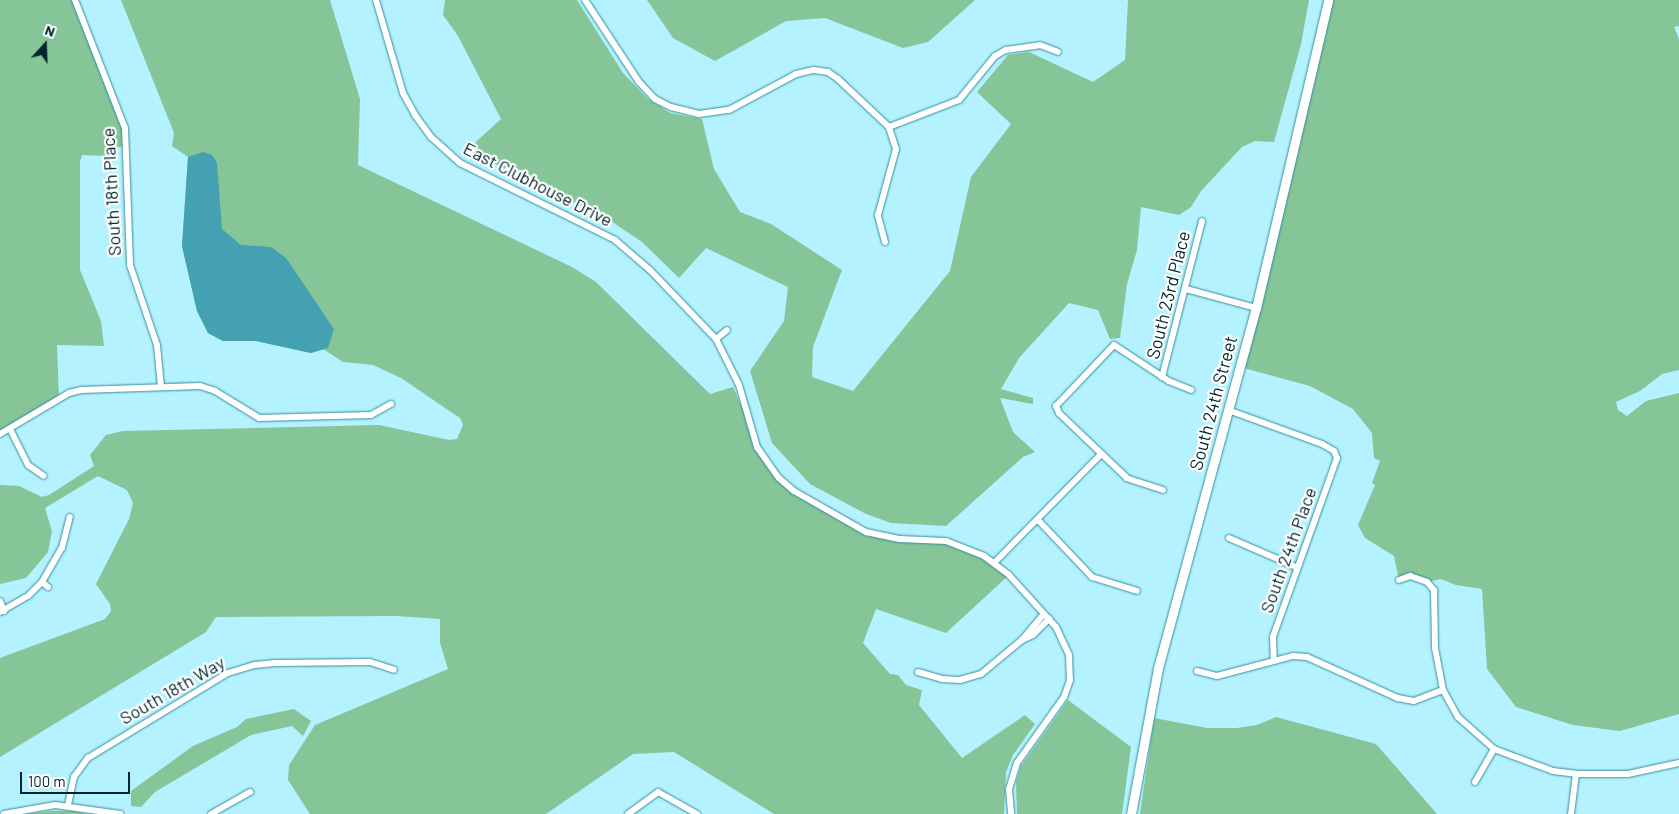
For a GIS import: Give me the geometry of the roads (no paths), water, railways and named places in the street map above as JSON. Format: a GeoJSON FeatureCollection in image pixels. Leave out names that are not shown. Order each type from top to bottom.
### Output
{"type":"FeatureCollection","features":[{"type":"Feature","properties":{"kind":"street","name":"South 18th Place"},"geometry":{"type":"LineString","coordinates":[[75,0],[125,128],[130,265],[157,345],[162,387]]}},
{"type":"Feature","properties":{"kind":"street","name":"East Clubhouse Drive"},"geometry":{"type":"LineString","coordinates":[[376,0],[404,92],[414,115],[447,154],[616,240],[650,270],[716,339],[739,385],[757,447],[767,464],[794,491],[866,532],[900,539],[946,541],[970,548],[995,562],[1047,617],[1066,645],[1070,680],[1064,697],[1017,763],[1009,789],[1011,814]]}},
{"type":"Feature","properties":{"kind":"street"},"geometry":{"type":"LineString","coordinates":[[585,0],[639,82],[655,99],[671,107],[699,114],[729,110],[796,74],[814,70],[838,79],[889,127],[896,149],[878,215],[885,242]]}},
{"type":"Feature","properties":{"kind":"street","name":"South 24th Street"},"geometry":{"type":"LineString","coordinates":[[1131,814],[1158,668],[1256,308],[1328,0]]}},
{"type":"Feature","properties":{"kind":"street"},"geometry":{"type":"LineString","coordinates":[[889,127],[959,100],[996,56],[1006,50],[1040,45],[1058,52]]}},
{"type":"Feature","properties":{"kind":"street","name":"South 23rd Place"},"geometry":{"type":"LineString","coordinates":[[1162,376],[1202,221]]}},
{"type":"Feature","properties":{"kind":"street"},"geometry":{"type":"LineString","coordinates":[[1186,289],[1256,308]]}},
{"type":"Feature","properties":{"kind":"street"},"geometry":{"type":"LineString","coordinates":[[716,339],[727,330]]}},
{"type":"Feature","properties":{"kind":"street"},"geometry":{"type":"LineString","coordinates":[[1163,490],[1127,478],[1101,454],[1056,406],[1114,345],[1162,376],[1191,390]]}},
{"type":"Feature","properties":{"kind":"street"},"geometry":{"type":"LineString","coordinates":[[0,434],[74,392],[162,387],[208,388],[259,418],[370,415],[391,404]]}},
{"type":"Feature","properties":{"kind":"street","name":"South 24th Place"},"geometry":{"type":"LineString","coordinates":[[1228,410],[1322,444],[1334,451],[1337,458],[1296,568],[1273,637],[1274,661]]}},
{"type":"Feature","properties":{"kind":"street"},"geometry":{"type":"LineString","coordinates":[[10,429],[28,465],[44,476]]}},
{"type":"Feature","properties":{"kind":"street"},"geometry":{"type":"LineString","coordinates":[[995,562],[1101,454]]}},
{"type":"Feature","properties":{"kind":"street"},"geometry":{"type":"LineString","coordinates":[[0,601],[2,611],[42,582],[62,548],[70,517]]}},
{"type":"Feature","properties":{"kind":"street"},"geometry":{"type":"LineString","coordinates":[[1038,520],[1092,577],[1137,591]]}},
{"type":"Feature","properties":{"kind":"street"},"geometry":{"type":"LineString","coordinates":[[1229,538],[1296,568]]}},
{"type":"Feature","properties":{"kind":"street"},"geometry":{"type":"LineString","coordinates":[[1399,580],[1410,576],[1427,582],[1434,590],[1435,648],[1443,690],[1458,716],[1494,750],[1554,771],[1576,774],[1628,774],[1679,763]]}},
{"type":"Feature","properties":{"kind":"street"},"geometry":{"type":"LineString","coordinates":[[42,582],[48,587]]}},
{"type":"Feature","properties":{"kind":"street"},"geometry":{"type":"LineString","coordinates":[[918,672],[942,679],[969,678],[988,671],[1047,617]]}},
{"type":"Feature","properties":{"kind":"street"},"geometry":{"type":"LineString","coordinates":[[1197,671],[1217,676],[1247,671],[1274,661],[1307,657],[1398,698],[1414,700],[1443,690]]}},
{"type":"Feature","properties":{"kind":"street","name":"South 18th Way"},"geometry":{"type":"LineString","coordinates":[[68,805],[74,777],[88,758],[228,673],[255,665],[275,663],[370,662],[394,670]]}},
{"type":"Feature","properties":{"kind":"street"},"geometry":{"type":"LineString","coordinates":[[1475,782],[1494,750]]}},
{"type":"Feature","properties":{"kind":"street"},"geometry":{"type":"LineString","coordinates":[[1571,814],[1576,774]]}},
{"type":"Feature","properties":{"kind":"street"},"geometry":{"type":"LineString","coordinates":[[210,814],[250,792]]}},
{"type":"Feature","properties":{"kind":"street"},"geometry":{"type":"LineString","coordinates":[[628,814],[658,792],[697,814]]}},
{"type":"Feature","properties":{"kind":"street"},"geometry":{"type":"LineString","coordinates":[[4,814],[28,808],[68,805],[120,814]]}},
{"type":"Feature","properties":{"kind":"water"},"geometry":{"type":"Polygon","coordinates":[[[203,152],[212,155],[217,163],[222,229],[241,245],[271,247],[286,258],[334,329],[328,348],[311,353],[256,341],[223,341],[208,333],[197,311],[182,246],[188,157],[203,152]]]}}]}
